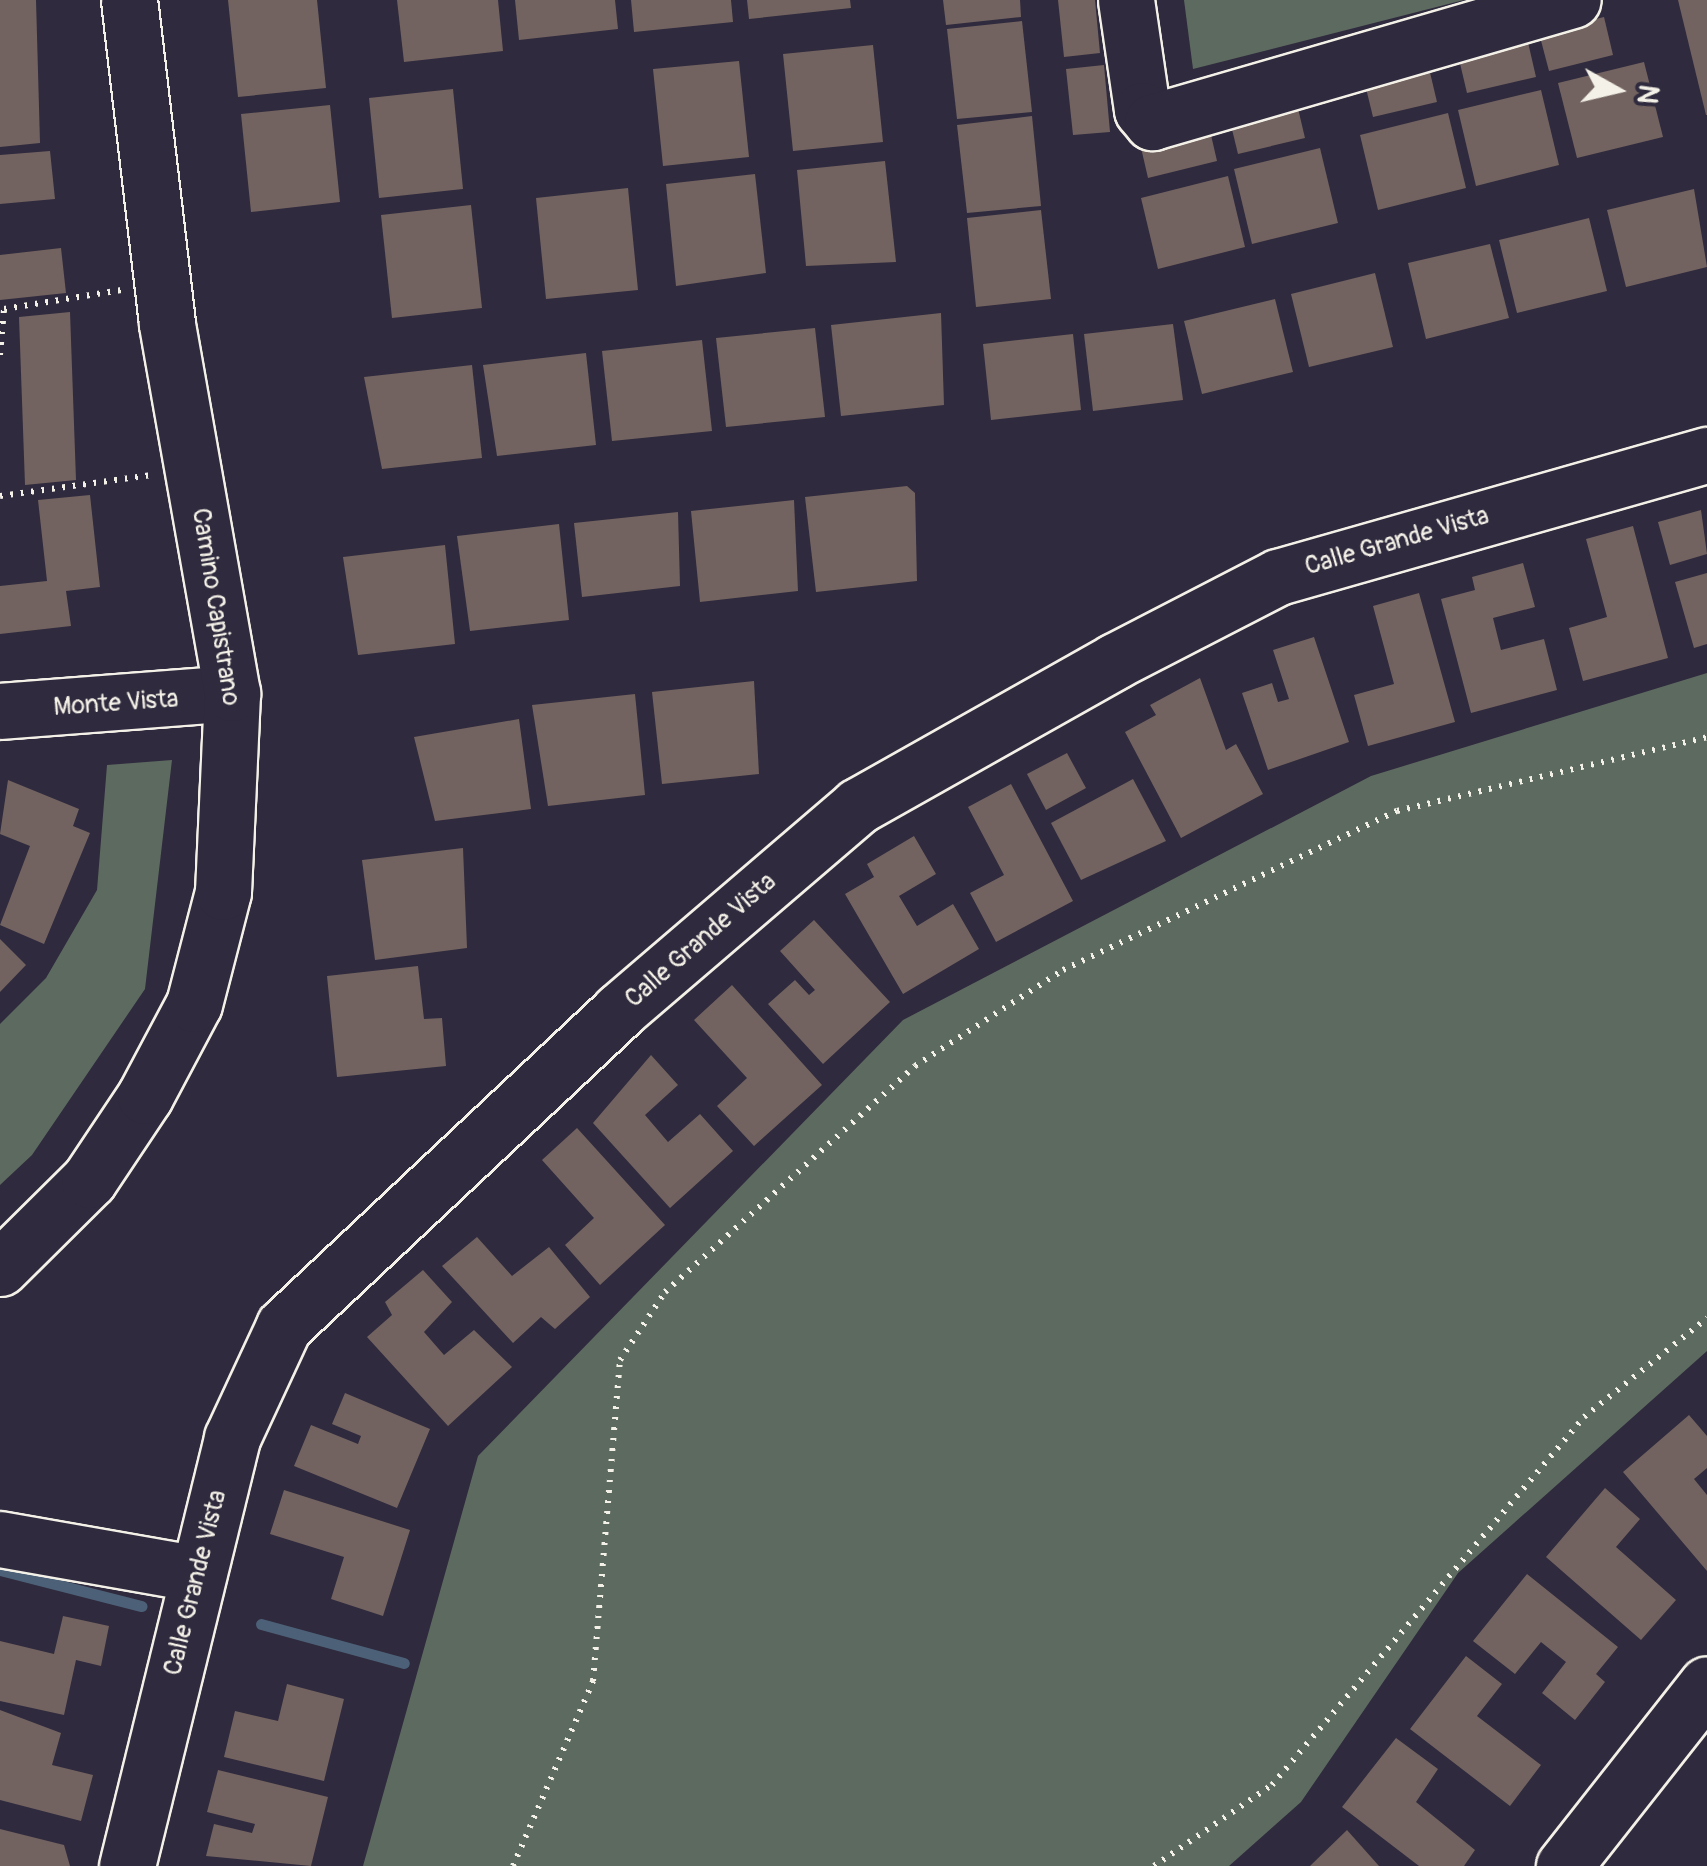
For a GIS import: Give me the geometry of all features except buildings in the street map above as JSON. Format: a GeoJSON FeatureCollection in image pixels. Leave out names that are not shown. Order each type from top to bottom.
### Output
{"type":"FeatureCollection","features":[{"type":"Feature","properties":{"kind":"street","name":"Camino Capistrano"},"geometry":{"type":"LineString","coordinates":[[0,1268],[89,1180],[194,1004],[223,892],[232,693],[162,283],[129,0]]}},
{"type":"Feature","properties":{"kind":"street"},"geometry":{"type":"LineString","coordinates":[[1126,0],[1142,110],[1152,122],[1573,0]]}},
{"type":"Feature","properties":{"kind":"street","name":"Calle Grande Vista"},"geometry":{"type":"LineString","coordinates":[[127,1866],[232,1438],[284,1326],[620,1011],[858,806],[1278,577],[1707,455]]}},
{"type":"Feature","properties":{"kind":"street","name":"Monte Vista"},"geometry":{"type":"LineString","coordinates":[[0,711],[232,693]]}},
{"type":"Feature","properties":{"kind":"street"},"geometry":{"type":"LineString","coordinates":[[0,1540],[198,1574]]}},
{"type":"Feature","properties":{"kind":"street"},"geometry":{"type":"LineString","coordinates":[[1564,1866],[1707,1684]]}},
{"type":"Feature","properties":{"kind":"path"},"geometry":{"type":"LineString","coordinates":[[0,355],[4,309],[162,283]]}},
{"type":"Feature","properties":{"kind":"path"},"geometry":{"type":"LineString","coordinates":[[0,496],[192,470]]}},
{"type":"Feature","properties":{"kind":"path"},"geometry":{"type":"LineString","coordinates":[[513,1866],[593,1681],[620,1360],[665,1292],[916,1066],[1063,970],[1397,811],[1707,738]]}},
{"type":"Feature","properties":{"kind":"path"},"geometry":{"type":"LineString","coordinates":[[1154,1866],[1272,1785],[1584,1418],[1707,1318]]}},
{"type":"Feature","properties":{"kind":"green space"},"geometry":{"type":"Polygon","coordinates":[[[1184,0],[1464,0],[1193,69],[1184,0]]]}},
{"type":"Feature","properties":{"kind":"green space"},"geometry":{"type":"Polygon","coordinates":[[[1707,673],[1707,1351],[1458,1573],[1301,1802],[1229,1866],[363,1866],[478,1456],[903,1020],[1371,776],[1707,673]]]}},
{"type":"Feature","properties":{"kind":"green space"},"geometry":{"type":"Polygon","coordinates":[[[172,760],[145,989],[32,1155],[0,1185],[0,1024],[46,978],[97,890],[107,765],[172,760]]]}},
{"type":"Feature","properties":{"kind":"waterway"},"geometry":{"type":"LineString","coordinates":[[0,1570],[141,1606]]}},
{"type":"Feature","properties":{"kind":"waterway"},"geometry":{"type":"LineString","coordinates":[[261,1624],[404,1663]]}}]}
